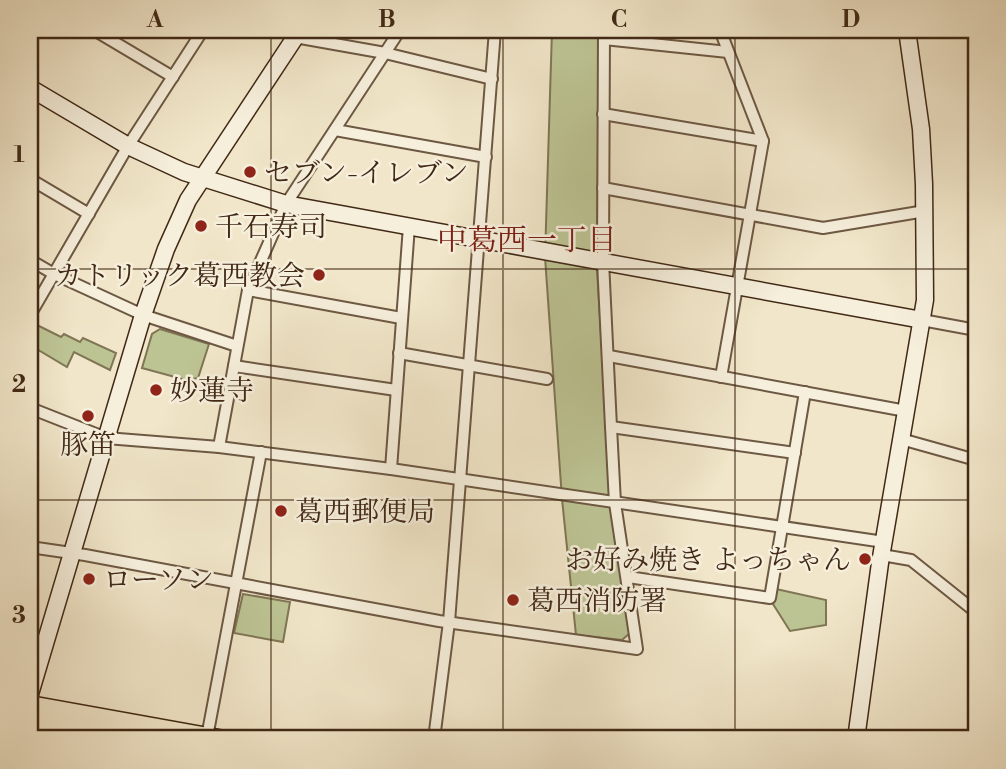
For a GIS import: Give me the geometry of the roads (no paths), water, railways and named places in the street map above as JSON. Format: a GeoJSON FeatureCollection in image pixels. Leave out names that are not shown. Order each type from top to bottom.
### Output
{"type":"FeatureCollection","features":[{"type":"Feature","properties":{"kind":"main road"},"geometry":{"type":"LineString","coordinates":[[30,705],[213,738]]}},
{"type":"Feature","properties":{"kind":"main road"},"geometry":{"type":"LineString","coordinates":[[30,719],[135,739]]}},
{"type":"Feature","properties":{"kind":"street"},"geometry":{"type":"LineString","coordinates":[[30,315],[128,146],[203,30]]}},
{"type":"Feature","properties":{"kind":"street"},"geometry":{"type":"LineString","coordinates":[[279,30],[385,52],[492,79]]}},
{"type":"Feature","properties":{"kind":"street"},"geometry":{"type":"LineString","coordinates":[[219,447],[248,290],[286,204],[400,30]]}},
{"type":"Feature","properties":{"kind":"street"},"geometry":{"type":"LineString","coordinates":[[433,739],[449,622],[495,30]]}},
{"type":"Feature","properties":{"kind":"street"},"geometry":{"type":"LineString","coordinates":[[720,30],[763,141],[721,377]]}},
{"type":"Feature","properties":{"kind":"street"},"geometry":{"type":"LineString","coordinates":[[856,739],[883,548],[925,300],[925,211],[920,130],[907,30]]}},
{"type":"Feature","properties":{"kind":"street"},"geometry":{"type":"LineString","coordinates":[[97,31],[173,77]]}},
{"type":"Feature","properties":{"kind":"street"},"geometry":{"type":"LineString","coordinates":[[30,694],[143,315],[170,240],[188,200],[298,33]]}},
{"type":"Feature","properties":{"kind":"street"},"geometry":{"type":"LineString","coordinates":[[30,547],[449,622],[637,649],[615,503],[603,261],[604,34],[728,52]]}},
{"type":"Feature","properties":{"kind":"street"},"geometry":{"type":"LineString","coordinates":[[30,88],[128,146],[202,179],[286,204],[976,330]]}},
{"type":"Feature","properties":{"kind":"street"},"geometry":{"type":"LineString","coordinates":[[603,114],[763,141]]}},
{"type":"Feature","properties":{"kind":"street"},"geometry":{"type":"LineString","coordinates":[[335,130],[486,157]]}},
{"type":"Feature","properties":{"kind":"street"},"geometry":{"type":"LineString","coordinates":[[30,179],[89,214]]}},
{"type":"Feature","properties":{"kind":"street"},"geometry":{"type":"LineString","coordinates":[[603,188],[823,228],[925,211]]}},
{"type":"Feature","properties":{"kind":"street"},"geometry":{"type":"LineString","coordinates":[[391,469],[409,226]]}},
{"type":"Feature","properties":{"kind":"street"},"geometry":{"type":"LineString","coordinates":[[30,260],[143,315],[237,346]]}},
{"type":"Feature","properties":{"kind":"street"},"geometry":{"type":"LineString","coordinates":[[248,290],[401,318]]}},
{"type":"Feature","properties":{"kind":"street"},"geometry":{"type":"LineString","coordinates":[[399,353],[547,379]]}},
{"type":"Feature","properties":{"kind":"street"},"geometry":{"type":"LineString","coordinates":[[609,356],[906,411]]}},
{"type":"Feature","properties":{"kind":"street"},"geometry":{"type":"LineString","coordinates":[[234,366],[396,390]]}},
{"type":"Feature","properties":{"kind":"street"},"geometry":{"type":"LineString","coordinates":[[628,577],[770,598],[805,393]]}},
{"type":"Feature","properties":{"kind":"street"},"geometry":{"type":"LineString","coordinates":[[30,408],[106,438],[261,452],[782,526],[883,548],[911,560],[976,612]]}},
{"type":"Feature","properties":{"kind":"street"},"geometry":{"type":"LineString","coordinates":[[611,427],[795,453]]}},
{"type":"Feature","properties":{"kind":"street"},"geometry":{"type":"LineString","coordinates":[[901,439],[976,460]]}},
{"type":"Feature","properties":{"kind":"street"},"geometry":{"type":"LineString","coordinates":[[213,738],[236,583],[261,452]]}},
{"type":"Feature","properties":{"kind":"place","name":"セブン-イレブン"},"geometry":{"type":"Point","coordinates":[250,172]}},
{"type":"Feature","properties":{"kind":"place","name":"千石寿司"},"geometry":{"type":"Point","coordinates":[201,226]}},
{"type":"Feature","properties":{"kind":"place","name":"カトリック葛西教会"},"geometry":{"type":"Point","coordinates":[319,275]}},
{"type":"Feature","properties":{"kind":"place","name":"妙蓮寺"},"geometry":{"type":"Point","coordinates":[156,390]}},
{"type":"Feature","properties":{"kind":"place","name":"豚笛"},"geometry":{"type":"Point","coordinates":[88,416]}},
{"type":"Feature","properties":{"kind":"place","name":"葛西郵便局"},"geometry":{"type":"Point","coordinates":[281,511]}},
{"type":"Feature","properties":{"kind":"place","name":"お好み焼き よっちゃん"},"geometry":{"type":"Point","coordinates":[865,559]}},
{"type":"Feature","properties":{"kind":"place","name":"ローソン"},"geometry":{"type":"Point","coordinates":[89,579]}},
{"type":"Feature","properties":{"kind":"place","name":"葛西消防署"},"geometry":{"type":"Point","coordinates":[513,600]}},
{"type":"Feature","properties":{"kind":"district","name":"中葛西一丁目"},"geometry":{"type":"Point","coordinates":[527,240]}}]}
